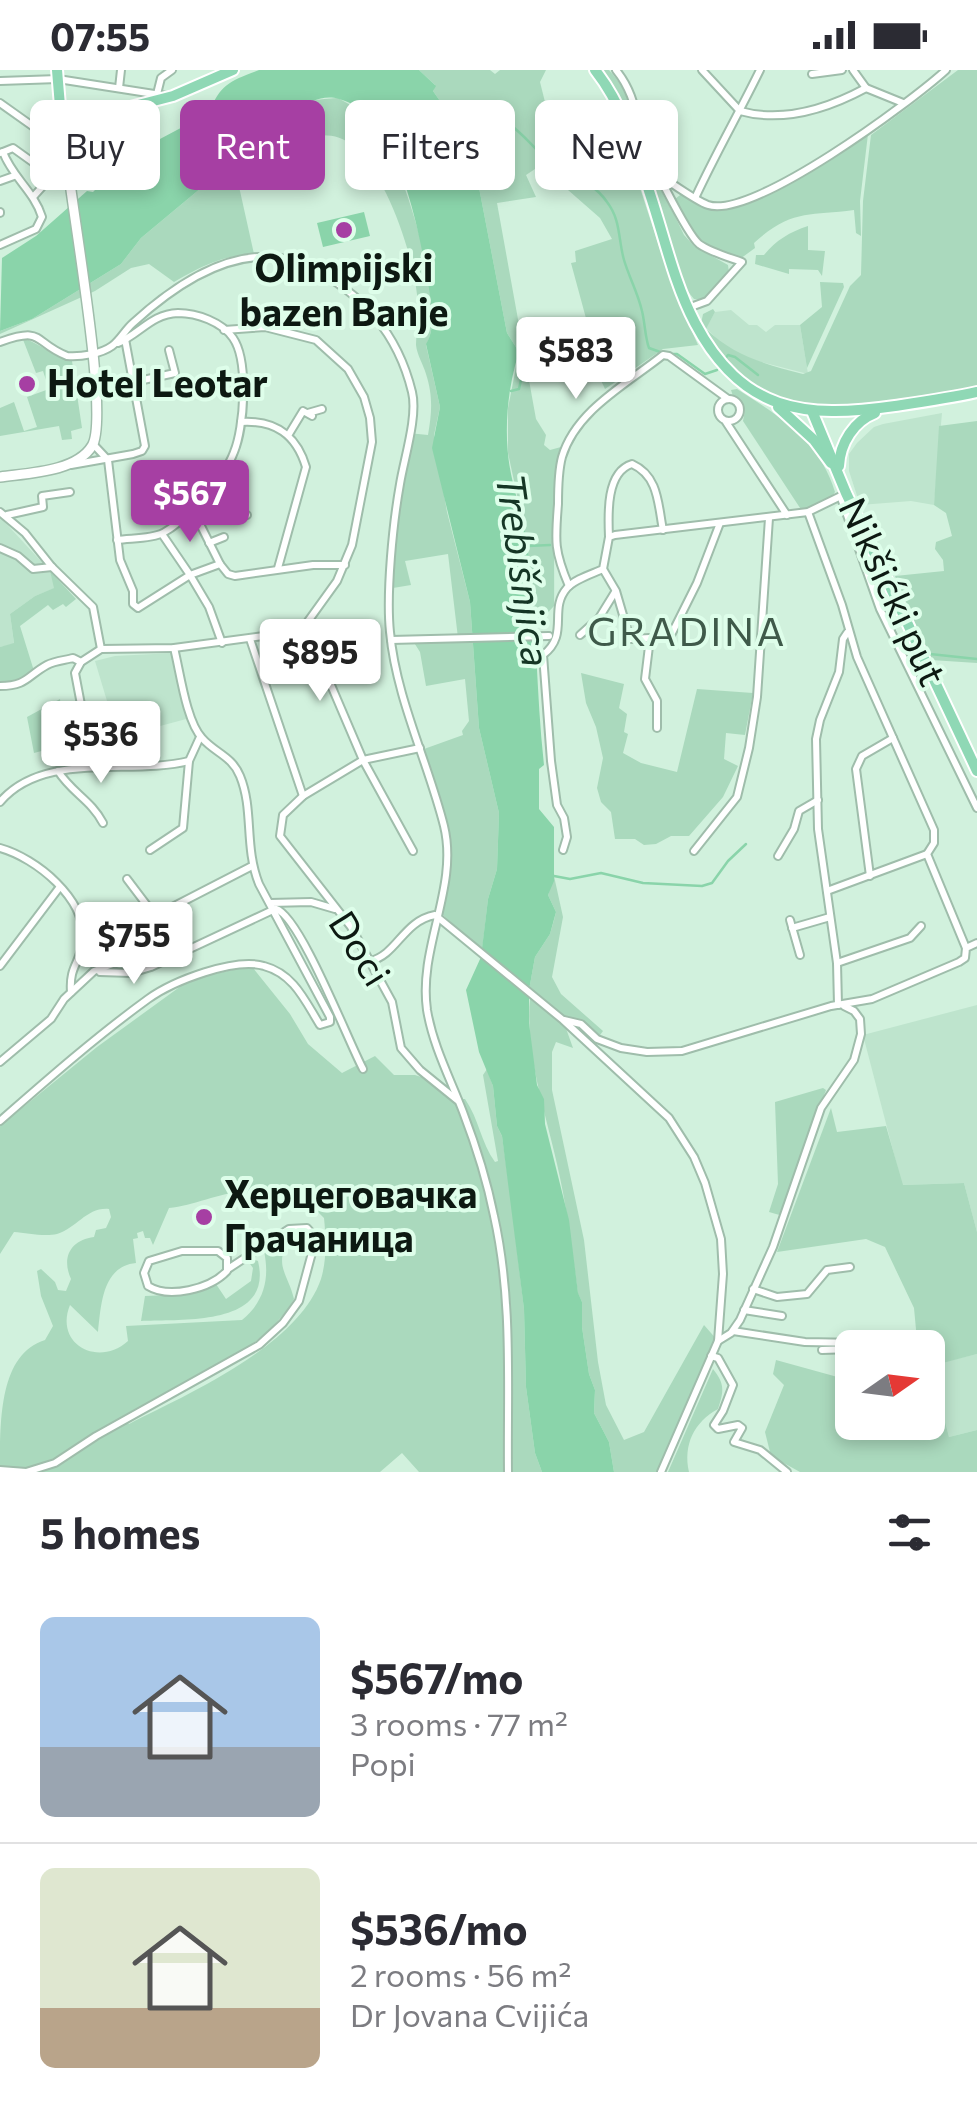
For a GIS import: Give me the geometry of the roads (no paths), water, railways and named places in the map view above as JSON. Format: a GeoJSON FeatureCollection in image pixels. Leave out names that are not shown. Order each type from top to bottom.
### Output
{"type":"FeatureCollection","features":[{"type":"Feature","properties":{"kind":"main road"},"geometry":{"type":"LineString","coordinates":[[158,100],[233,70]]}},
{"type":"Feature","properties":{"kind":"main road"},"geometry":{"type":"LineString","coordinates":[[595,70],[622,112],[688,308],[725,367],[814,440],[840,476]]}},
{"type":"Feature","properties":{"kind":"main road"},"geometry":{"type":"LineString","coordinates":[[57,75],[61,100]]}},
{"type":"Feature","properties":{"kind":"main road"},"geometry":{"type":"LineString","coordinates":[[768,399],[812,411],[848,412],[977,392]]}},
{"type":"Feature","properties":{"kind":"main road"},"geometry":{"type":"LineString","coordinates":[[840,476],[840,454],[854,427],[868,416],[893,406]]}},
{"type":"Feature","properties":{"kind":"main road","name":"Nikšićki put"},"geometry":{"type":"LineString","coordinates":[[812,411],[840,476],[844,496],[977,771]]}},
{"type":"Feature","properties":{"kind":"street"},"geometry":{"type":"LineString","coordinates":[[20,70],[21,80]]}},
{"type":"Feature","properties":{"kind":"street"},"geometry":{"type":"LineString","coordinates":[[119,88],[121,70]]}},
{"type":"Feature","properties":{"kind":"street"},"geometry":{"type":"LineString","coordinates":[[157,94],[160,78],[172,70]]}},
{"type":"Feature","properties":{"kind":"street"},"geometry":{"type":"LineString","coordinates":[[616,70],[634,100]]}},
{"type":"Feature","properties":{"kind":"street"},"geometry":{"type":"LineString","coordinates":[[702,70],[740,111],[774,118],[848,98],[866,88]]}},
{"type":"Feature","properties":{"kind":"street"},"geometry":{"type":"LineString","coordinates":[[696,196],[730,122],[740,111],[760,70]]}},
{"type":"Feature","properties":{"kind":"street"},"geometry":{"type":"LineString","coordinates":[[812,74],[842,70]]}},
{"type":"Feature","properties":{"kind":"street"},"geometry":{"type":"LineString","coordinates":[[853,70],[866,88],[902,103]]}},
{"type":"Feature","properties":{"kind":"street"},"geometry":{"type":"LineString","coordinates":[[678,186],[708,206],[722,206],[762,194],[836,152],[946,70]]}},
{"type":"Feature","properties":{"kind":"street"},"geometry":{"type":"LineString","coordinates":[[0,81],[57,75],[173,96]]}},
{"type":"Feature","properties":{"kind":"street"},"geometry":{"type":"LineString","coordinates":[[0,103],[30,125]]}},
{"type":"Feature","properties":{"kind":"street"},"geometry":{"type":"LineString","coordinates":[[0,245],[38,227],[42,217],[2,153],[14,148],[30,160]]}},
{"type":"Feature","properties":{"kind":"street"},"geometry":{"type":"LineString","coordinates":[[0,181],[14,176]]}},
{"type":"Feature","properties":{"kind":"street"},"geometry":{"type":"LineString","coordinates":[[673,199],[683,189]]}},
{"type":"Feature","properties":{"kind":"street"},"geometry":{"type":"LineString","coordinates":[[33,197],[39,190]]}},
{"type":"Feature","properties":{"kind":"street"},"geometry":{"type":"LineString","coordinates":[[53,468],[77,460],[94,444],[98,413],[71,190]]}},
{"type":"Feature","properties":{"kind":"street"},"geometry":{"type":"LineString","coordinates":[[668,190],[682,222],[700,244],[742,262],[707,301],[688,308]]}},
{"type":"Feature","properties":{"kind":"street"},"geometry":{"type":"LineString","coordinates":[[124,337],[188,279],[230,262],[267,258],[297,262],[312,269],[367,306],[387,328],[402,358],[414,399],[398,497],[391,640],[448,854],[425,986],[427,1008],[434,1040],[458,1100],[494,1216],[506,1285],[508,1472]]}},
{"type":"Feature","properties":{"kind":"street"},"geometry":{"type":"LineString","coordinates":[[0,342],[25,333],[68,356],[92,354],[115,344],[148,321],[177,313],[207,318],[234,339],[242,422],[230,464],[220,480],[162,534],[117,540]]}},
{"type":"Feature","properties":{"kind":"street"},"geometry":{"type":"LineString","coordinates":[[83,767],[86,731],[75,673],[81,662],[101,649],[174,648],[301,632],[326,600],[345,565],[373,432],[357,384],[338,358],[316,340],[264,327],[224,330]]}},
{"type":"Feature","properties":{"kind":"street"},"geometry":{"type":"LineString","coordinates":[[0,476],[142,452],[145,446],[124,337]]}},
{"type":"Feature","properties":{"kind":"street"},"geometry":{"type":"LineString","coordinates":[[134,382],[175,372],[169,350]]}},
{"type":"Feature","properties":{"kind":"street"},"geometry":{"type":"LineString","coordinates":[[569,586],[555,553],[562,457],[572,435],[599,402],[663,356],[735,401],[741,410],[736,419],[726,422]]}},
{"type":"Feature","properties":{"kind":"street"},"geometry":{"type":"LineString","coordinates":[[728,399],[721,402],[720,417],[787,515]]}},
{"type":"Feature","properties":{"kind":"street"},"geometry":{"type":"LineString","coordinates":[[289,434],[303,411],[310,415],[322,409]]}},
{"type":"Feature","properties":{"kind":"street"},"geometry":{"type":"LineString","coordinates":[[242,422],[269,423],[289,434],[302,452],[306,476],[278,568]]}},
{"type":"Feature","properties":{"kind":"street"},"geometry":{"type":"LineString","coordinates":[[94,444],[108,460],[120,560],[134,591],[133,604],[138,608],[190,575],[220,564]]}},
{"type":"Feature","properties":{"kind":"street"},"geometry":{"type":"LineString","coordinates":[[662,530],[653,482],[632,464],[621,468],[608,511],[604,569],[616,591],[630,639],[670,637],[676,630],[720,522]]}},
{"type":"Feature","properties":{"kind":"street"},"geometry":{"type":"LineString","coordinates":[[3,514],[43,507],[42,496],[70,492]]}},
{"type":"Feature","properties":{"kind":"street"},"geometry":{"type":"LineString","coordinates":[[609,537],[808,512],[844,496]]}},
{"type":"Feature","properties":{"kind":"street","name":"Nikšićki put"},"geometry":{"type":"LineString","coordinates":[[844,496],[880,609],[977,808]]}},
{"type":"Feature","properties":{"kind":"street"},"geometry":{"type":"LineString","coordinates":[[192,508],[228,574],[345,565]]}},
{"type":"Feature","properties":{"kind":"street"},"geometry":{"type":"LineString","coordinates":[[808,512],[848,632],[934,830],[934,843],[926,854],[827,891]]}},
{"type":"Feature","properties":{"kind":"street"},"geometry":{"type":"LineString","coordinates":[[3,514],[93,607],[101,649]]}},
{"type":"Feature","properties":{"kind":"street"},"geometry":{"type":"LineString","coordinates":[[197,517],[216,520],[247,515]]}},
{"type":"Feature","properties":{"kind":"street"},"geometry":{"type":"LineString","coordinates":[[694,852],[737,797],[749,748],[757,697],[769,518]]}},
{"type":"Feature","properties":{"kind":"street"},"geometry":{"type":"LineString","coordinates":[[162,534],[209,607],[222,643]]}},
{"type":"Feature","properties":{"kind":"street"},"geometry":{"type":"LineString","coordinates":[[209,543],[224,537]]}},
{"type":"Feature","properties":{"kind":"street"},"geometry":{"type":"LineString","coordinates":[[0,548],[33,569],[52,567]]}},
{"type":"Feature","properties":{"kind":"street"},"geometry":{"type":"LineString","coordinates":[[563,850],[568,837],[551,761],[543,656],[558,639],[560,603],[569,586],[604,569]]}},
{"type":"Feature","properties":{"kind":"street"},"geometry":{"type":"LineString","coordinates":[[580,635],[599,618],[616,591]]}},
{"type":"Feature","properties":{"kind":"street"},"geometry":{"type":"LineString","coordinates":[[301,632],[313,643],[363,760],[413,851]]}},
{"type":"Feature","properties":{"kind":"street"},"geometry":{"type":"LineString","coordinates":[[838,1004],[818,829],[816,739],[836,684],[843,639],[848,632]]}},
{"type":"Feature","properties":{"kind":"street"},"geometry":{"type":"LineString","coordinates":[[391,640],[549,636]]}},
{"type":"Feature","properties":{"kind":"street"},"geometry":{"type":"LineString","coordinates":[[650,638],[645,680],[657,701],[657,728]]}},
{"type":"Feature","properties":{"kind":"street"},"geometry":{"type":"LineString","coordinates":[[250,639],[303,796],[363,760],[420,748]]}},
{"type":"Feature","properties":{"kind":"street"},"geometry":{"type":"LineString","coordinates":[[0,1120],[150,997],[208,972],[251,963],[276,970],[306,998],[318,1022],[327,1025],[330,1017],[252,866],[247,832],[249,812],[240,776],[230,758],[200,737],[174,648]]}},
{"type":"Feature","properties":{"kind":"street"},"geometry":{"type":"LineString","coordinates":[[0,686],[29,681],[46,666],[74,658],[81,662]]}},
{"type":"Feature","properties":{"kind":"street"},"geometry":{"type":"LineString","coordinates":[[150,850],[183,828],[189,761],[200,737]]}},
{"type":"Feature","properties":{"kind":"street"},"geometry":{"type":"LineString","coordinates":[[870,876],[856,769],[862,756],[893,738]]}},
{"type":"Feature","properties":{"kind":"street"},"geometry":{"type":"LineString","coordinates":[[0,802],[20,786],[58,771],[83,767],[162,768],[189,761]]}},
{"type":"Feature","properties":{"kind":"street"},"geometry":{"type":"LineString","coordinates":[[58,771],[71,791],[94,805],[103,823]]}},
{"type":"Feature","properties":{"kind":"street","name":"Doci"},"geometry":{"type":"LineString","coordinates":[[303,796],[284,814],[280,836],[351,927],[392,1002],[400,1048],[420,1070],[458,1100]]}},
{"type":"Feature","properties":{"kind":"street"},"geometry":{"type":"LineString","coordinates":[[778,856],[794,829],[799,811],[818,800]]}},
{"type":"Feature","properties":{"kind":"street"},"geometry":{"type":"LineString","coordinates":[[0,848],[34,863],[79,916],[83,932],[80,953],[69,972],[71,994]]}},
{"type":"Feature","properties":{"kind":"street"},"geometry":{"type":"LineString","coordinates":[[926,854],[966,948],[965,958]]}},
{"type":"Feature","properties":{"kind":"street"},"geometry":{"type":"LineString","coordinates":[[0,1062],[51,1019],[94,971],[121,961],[136,949],[155,916],[252,866]]}},
{"type":"Feature","properties":{"kind":"street"},"geometry":{"type":"LineString","coordinates":[[127,879],[155,916]]}},
{"type":"Feature","properties":{"kind":"street"},"geometry":{"type":"LineString","coordinates":[[0,966],[59,888]]}},
{"type":"Feature","properties":{"kind":"street"},"geometry":{"type":"LineString","coordinates":[[94,971],[131,973],[151,966],[273,906],[311,902],[336,909]]}},
{"type":"Feature","properties":{"kind":"street"},"geometry":{"type":"LineString","coordinates":[[273,906],[289,918],[308,950],[363,1070]]}},
{"type":"Feature","properties":{"kind":"street"},"geometry":{"type":"LineString","coordinates":[[435,915],[562,1020],[669,1118],[694,1157],[721,1239],[724,1274],[718,1341],[661,1472]]}},
{"type":"Feature","properties":{"kind":"street"},"geometry":{"type":"LineString","coordinates":[[370,961],[383,956],[414,923],[435,915]]}},
{"type":"Feature","properties":{"kind":"street"},"geometry":{"type":"LineString","coordinates":[[800,955],[791,924],[830,916]]}},
{"type":"Feature","properties":{"kind":"street"},"geometry":{"type":"LineString","coordinates":[[836,963],[910,938],[920,926]]}},
{"type":"Feature","properties":{"kind":"street"},"geometry":{"type":"LineString","coordinates":[[966,948],[977,943]]}},
{"type":"Feature","properties":{"kind":"street"},"geometry":{"type":"LineString","coordinates":[[562,1020],[581,1024],[597,1039],[621,1048],[663,1052],[694,1048],[838,1004],[872,998],[977,954]]}},
{"type":"Feature","properties":{"kind":"street"},"geometry":{"type":"LineString","coordinates":[[718,1341],[733,1330],[744,1310],[773,1247],[822,1108],[854,1060],[861,1034],[860,1020],[854,1011],[838,1004]]}},
{"type":"Feature","properties":{"kind":"street"},"geometry":{"type":"LineString","coordinates":[[0,1470],[26,1472],[55,1463],[96,1436],[246,1354],[272,1334],[299,1301],[316,1238],[307,1228],[296,1226],[260,1251],[242,1258],[221,1277],[192,1289],[160,1292],[145,1280],[146,1265],[157,1257],[185,1250],[214,1250],[242,1258]]}},
{"type":"Feature","properties":{"kind":"street"},"geometry":{"type":"LineString","coordinates":[[224,1255],[228,1269]]}},
{"type":"Feature","properties":{"kind":"street"},"geometry":{"type":"LineString","coordinates":[[753,1288],[777,1297],[808,1294],[827,1270],[850,1267]]}},
{"type":"Feature","properties":{"kind":"street"},"geometry":{"type":"LineString","coordinates":[[744,1310],[782,1316]]}},
{"type":"Feature","properties":{"kind":"street"},"geometry":{"type":"LineString","coordinates":[[733,1330],[805,1342],[835,1341]]}},
{"type":"Feature","properties":{"kind":"street"},"geometry":{"type":"LineString","coordinates":[[822,1350],[835,1350]]}},
{"type":"Feature","properties":{"kind":"street"},"geometry":{"type":"LineString","coordinates":[[711,1356],[718,1358],[733,1386],[714,1425],[718,1429],[738,1425],[742,1428],[734,1442],[760,1450],[787,1472]]}},
{"type":"Feature","properties":{"kind":"water"},"geometry":{"type":"Polygon","coordinates":[[[259,70],[419,70],[436,86],[433,91],[439,100],[215,100],[240,77],[259,70]]]}},
{"type":"Feature","properties":{"kind":"water"},"geometry":{"type":"Polygon","coordinates":[[[180,128],[180,190],[199,190],[141,238],[121,264],[32,319],[0,331],[2,258],[36,236],[87,191],[160,190],[160,139],[180,128]]]}},
{"type":"Feature","properties":{"kind":"water","name":"Trebišnjica"},"geometry":{"type":"Polygon","coordinates":[[[407,190],[479,190],[507,333],[519,352],[509,397],[507,444],[531,576],[544,765],[539,769],[539,809],[554,827],[554,881],[548,895],[556,912],[550,934],[535,957],[529,1023],[537,1085],[544,1099],[545,1124],[569,1220],[589,1374],[595,1390],[594,1413],[609,1442],[614,1472],[542,1472],[535,1453],[526,1387],[524,1309],[502,1136],[497,1126],[493,1086],[479,1052],[466,990],[481,957],[488,899],[497,869],[499,813],[479,728],[470,602],[432,448],[440,407],[426,344],[432,318],[426,270],[407,190]]]}},
{"type":"Feature","properties":{"kind":"water","name":"Olimpijski bazen Banje"},"geometry":{"type":"Polygon","coordinates":[[[364,212],[370,236],[323,247],[317,223],[364,212]]]}},
{"type":"Feature","properties":{"kind":"waterway"},"geometry":{"type":"LineString","coordinates":[[515,128],[548,160],[600,194],[612,209],[649,348],[663,353]]}},
{"type":"Feature","properties":{"kind":"waterway"},"geometry":{"type":"LineString","coordinates":[[511,391],[519,389],[529,355],[563,347]]}},
{"type":"Feature","properties":{"kind":"waterway"},"geometry":{"type":"LineString","coordinates":[[671,354],[677,354],[705,374],[717,370]]}},
{"type":"Feature","properties":{"kind":"waterway"},"geometry":{"type":"LineString","coordinates":[[724,360],[728,355],[735,357],[758,375]]}},
{"type":"Feature","properties":{"kind":"waterway","name":"Trebišnjica"},"geometry":{"type":"LineString","coordinates":[[528,546],[550,545]]}},
{"type":"Feature","properties":{"kind":"waterway"},"geometry":{"type":"LineString","coordinates":[[930,654],[977,659]]}},
{"type":"Feature","properties":{"kind":"waterway"},"geometry":{"type":"LineString","coordinates":[[554,876],[570,879],[601,873],[643,883],[702,886],[712,883],[746,844]]}},
{"type":"Feature","properties":{"kind":"place","name":"Olimpijski bazen Banje"},"geometry":{"type":"Point","coordinates":[344,230]}},
{"type":"Feature","properties":{"kind":"place","name":"Hotel Leotar"},"geometry":{"type":"Point","coordinates":[27,384]}},
{"type":"Feature","properties":{"kind":"place","name":"Херцеговачка Грачаница"},"geometry":{"type":"Point","coordinates":[204,1217]}},
{"type":"Feature","properties":{"kind":"district","name":"GRADINA"},"geometry":{"type":"Point","coordinates":[687,632]}}]}
